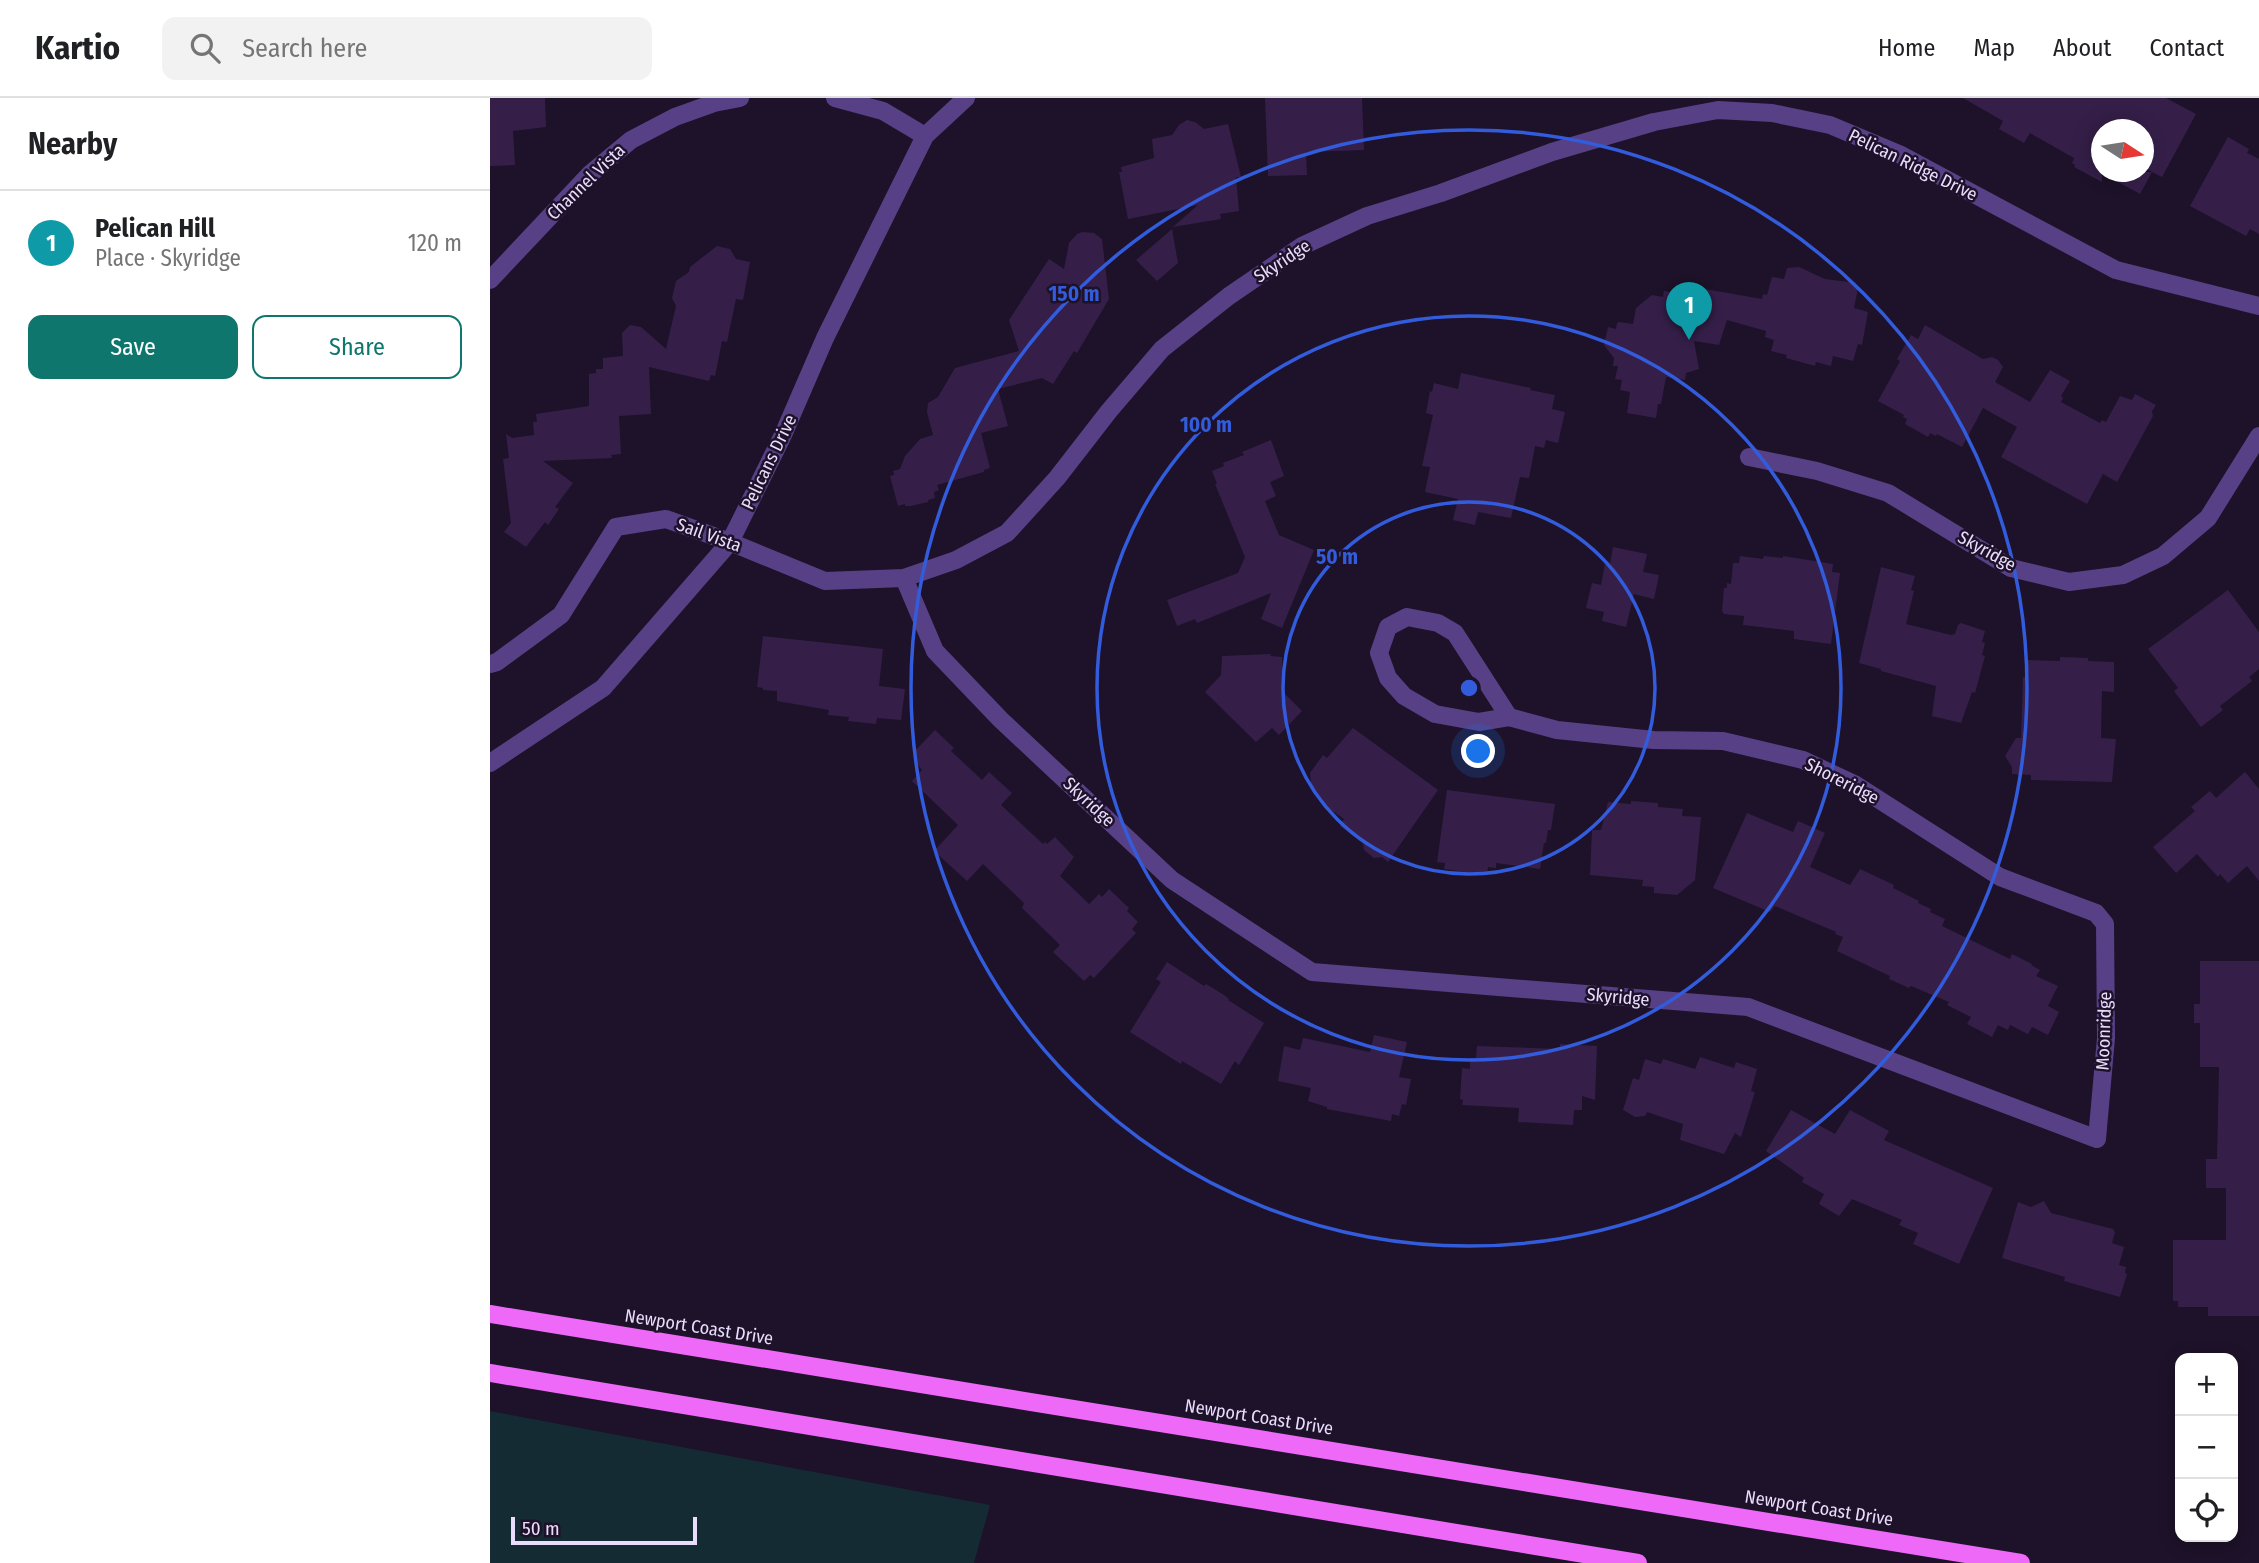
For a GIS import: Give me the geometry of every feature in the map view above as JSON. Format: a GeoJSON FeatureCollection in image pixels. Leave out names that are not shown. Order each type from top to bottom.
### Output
{"type":"FeatureCollection","features":[{"type":"Feature","properties":{"kind":"main road","name":"Newport Coast Drive"},"geometry":{"type":"LineString","coordinates":[[490,1314],[2021,1563]]}},
{"type":"Feature","properties":{"kind":"main road"},"geometry":{"type":"LineString","coordinates":[[490,1373],[1638,1563]]}},
{"type":"Feature","properties":{"kind":"street","name":"Channel Vista"},"geometry":{"type":"LineString","coordinates":[[490,280],[590,174],[631,140],[675,117],[714,103],[740,98]]}},
{"type":"Feature","properties":{"kind":"street"},"geometry":{"type":"LineString","coordinates":[[835,98],[883,111],[925,136]]}},
{"type":"Feature","properties":{"kind":"street","name":"Pelicans Drive"},"geometry":{"type":"LineString","coordinates":[[490,763],[603,688],[730,542],[783,435],[825,338],[925,136],[966,98]]}},
{"type":"Feature","properties":{"kind":"street","name":"Pelican Ridge Drive"},"geometry":{"type":"LineString","coordinates":[[1552,152],[1654,122],[1718,110],[1772,113],[1830,125],[1899,154],[2116,270],[2259,306]]}},
{"type":"Feature","properties":{"kind":"street","name":"Skyridge"},"geometry":{"type":"LineString","coordinates":[[1552,152],[1441,193],[1367,216],[1302,246],[1228,296],[1162,349],[1057,478],[1007,533],[956,560],[904,578],[934,651],[1001,720],[1172,880],[1312,972],[1748,1007],[2097,1139]]}},
{"type":"Feature","properties":{"kind":"street","name":"Skyridge"},"geometry":{"type":"LineString","coordinates":[[1749,457],[1817,471],[1888,493],[2011,568],[2069,582],[2123,575],[2163,556],[2208,518],[2259,436]]}},
{"type":"Feature","properties":{"kind":"street","name":"Sail Vista"},"geometry":{"type":"LineString","coordinates":[[490,664],[497,662],[561,615],[616,527],[666,519],[825,581],[904,578]]}},
{"type":"Feature","properties":{"kind":"street","name":"Shoreridge"},"geometry":{"type":"LineString","coordinates":[[1509,717],[1455,633],[1438,623],[1407,617],[1388,627],[1379,653],[1388,678],[1404,696],[1435,713],[1479,722],[1509,717],[1556,730],[1654,740],[1723,741],[1803,760],[1856,785],[2000,877],[2096,913],[2105,924]]}},
{"type":"Feature","properties":{"kind":"street","name":"Moonridge"},"geometry":{"type":"LineString","coordinates":[[2097,1139],[2106,1038],[2105,924]]}},
{"type":"Feature","properties":{"kind":"shaded area"},"geometry":{"type":"Polygon","coordinates":[[[490,1411],[990,1505],[974,1563],[490,1563],[490,1411]]]}},
{"type":"Feature","properties":{"kind":"building"},"geometry":{"type":"Polygon","coordinates":[[[490,98],[545,98],[546,127],[513,131],[515,165],[490,166],[490,98]]]}},
{"type":"Feature","properties":{"kind":"building"},"geometry":{"type":"Polygon","coordinates":[[[1265,98],[1362,98],[1364,150],[1306,152],[1307,175],[1268,176],[1265,98]]]}},
{"type":"Feature","properties":{"kind":"building"},"geometry":{"type":"Polygon","coordinates":[[[1963,98],[2166,98],[2196,114],[2162,177],[2154,173],[2154,119],[2091,119],[2091,176],[2074,167],[2074,158],[2030,133],[2024,143],[1999,129],[2003,121],[1963,98]]]}},
{"type":"Feature","properties":{"kind":"building"},"geometry":{"type":"Polygon","coordinates":[[[1187,120],[1204,129],[1228,124],[1241,177],[1236,177],[1239,211],[1220,214],[1221,219],[1173,227],[1198,205],[1128,219],[1119,172],[1122,172],[1121,167],[1154,158],[1152,139],[1172,135],[1179,125],[1187,120]]]}},
{"type":"Feature","properties":{"kind":"building"},"geometry":{"type":"Polygon","coordinates":[[[2228,137],[2249,149],[2247,153],[2259,159],[2259,234],[2250,229],[2246,236],[2190,206],[2228,137]]]}},
{"type":"Feature","properties":{"kind":"building"},"geometry":{"type":"Polygon","coordinates":[[[2118,182],[2147,182],[2140,194],[2118,182]]]}},
{"type":"Feature","properties":{"kind":"building"},"geometry":{"type":"Polygon","coordinates":[[[1172,229],[1178,263],[1157,281],[1136,260],[1172,229]]]}},
{"type":"Feature","properties":{"kind":"building"},"geometry":{"type":"Polygon","coordinates":[[[1082,232],[1094,233],[1102,239],[1109,299],[1077,353],[1074,351],[1053,384],[1042,378],[998,389],[1008,426],[981,433],[990,468],[937,485],[939,490],[934,492],[935,498],[928,502],[898,506],[890,476],[894,475],[893,471],[900,469],[905,456],[920,439],[933,435],[927,412],[928,403],[938,397],[955,368],[1019,351],[1009,320],[1049,259],[1064,269],[1069,243],[1082,232]]]}},
{"type":"Feature","properties":{"kind":"building"},"geometry":{"type":"Polygon","coordinates":[[[717,246],[730,249],[736,259],[750,262],[743,300],[736,299],[727,342],[722,341],[715,376],[711,375],[709,381],[649,367],[651,414],[619,416],[621,454],[611,455],[612,458],[543,461],[573,483],[555,507],[559,509],[548,525],[545,522],[526,547],[504,532],[511,523],[503,459],[509,458],[506,434],[512,438],[534,435],[533,422],[537,422],[536,414],[589,406],[589,374],[596,373],[596,369],[603,369],[603,358],[623,356],[622,333],[630,325],[641,327],[666,349],[676,306],[672,298],[676,281],[717,246]]]}},
{"type":"Feature","properties":{"kind":"building"},"geometry":{"type":"Polygon","coordinates":[[[1799,267],[1825,279],[1856,283],[1855,287],[1858,288],[1854,308],[1868,312],[1862,345],[1858,344],[1853,361],[1833,356],[1831,366],[1816,362],[1815,366],[1786,358],[1787,355],[1771,351],[1774,340],[1765,337],[1766,331],[1727,320],[1719,345],[1694,341],[1699,369],[1686,373],[1685,380],[1666,377],[1656,418],[1627,413],[1630,392],[1620,390],[1622,380],[1615,379],[1618,366],[1613,366],[1614,358],[1604,345],[1608,327],[1616,329],[1619,322],[1633,324],[1636,308],[1652,295],[1663,297],[1664,291],[1680,294],[1682,285],[1762,299],[1763,294],[1767,295],[1772,277],[1784,279],[1787,268],[1799,267]]]}},
{"type":"Feature","properties":{"kind":"building"},"geometry":{"type":"Polygon","coordinates":[[[1925,325],[1983,359],[1992,357],[1998,360],[2003,367],[1995,382],[2030,402],[2050,370],[2070,381],[2061,396],[2061,402],[2100,423],[2102,420],[2106,422],[2120,396],[2132,400],[2135,394],[2156,405],[2152,411],[2153,416],[2117,482],[2103,474],[2087,504],[2001,457],[2017,427],[1983,408],[1962,447],[1937,434],[1936,436],[1930,433],[1928,437],[1905,424],[1907,419],[1904,415],[1878,401],[1911,335],[1918,339],[1925,325]]]}},
{"type":"Feature","properties":{"kind":"building"},"geometry":{"type":"Polygon","coordinates":[[[1461,373],[1555,395],[1552,409],[1565,412],[1558,443],[1546,440],[1544,448],[1535,446],[1529,478],[1520,477],[1511,518],[1478,512],[1475,525],[1453,520],[1458,499],[1425,492],[1430,467],[1422,466],[1433,415],[1426,413],[1430,391],[1432,392],[1434,383],[1458,389],[1461,373]]]}},
{"type":"Feature","properties":{"kind":"building"},"geometry":{"type":"Polygon","coordinates":[[[1271,440],[1284,476],[1270,482],[1276,496],[1265,501],[1279,535],[1314,550],[1282,628],[1261,619],[1271,593],[1197,623],[1195,619],[1177,626],[1167,600],[1238,573],[1245,557],[1212,471],[1224,466],[1223,463],[1244,455],[1242,452],[1271,440]]]}},
{"type":"Feature","properties":{"kind":"building"},"geometry":{"type":"Polygon","coordinates":[[[1613,547],[1647,554],[1643,572],[1659,575],[1654,599],[1634,594],[1626,627],[1602,621],[1604,612],[1586,608],[1592,583],[1601,585],[1605,563],[1610,564],[1613,547]]]}},
{"type":"Feature","properties":{"kind":"building"},"geometry":{"type":"Polygon","coordinates":[[[1740,556],[1763,559],[1764,556],[1783,556],[1833,564],[1832,572],[1840,573],[1831,644],[1794,639],[1794,631],[1743,625],[1744,616],[1724,614],[1724,588],[1727,588],[1727,583],[1731,584],[1733,563],[1739,563],[1740,556]]]}},
{"type":"Feature","properties":{"kind":"building"},"geometry":{"type":"Polygon","coordinates":[[[1881,567],[1915,576],[1906,624],[1951,635],[1955,634],[1961,623],[1985,631],[1982,655],[1985,656],[1975,693],[1972,692],[1961,723],[1932,716],[1936,686],[1859,663],[1881,567]]]}},
{"type":"Feature","properties":{"kind":"building"},"geometry":{"type":"Polygon","coordinates":[[[2228,590],[2259,632],[2259,669],[2249,677],[2252,681],[2220,706],[2223,710],[2201,727],[2174,691],[2178,688],[2148,649],[2228,590]]]}},
{"type":"Feature","properties":{"kind":"building"},"geometry":{"type":"Polygon","coordinates":[[[763,636],[883,649],[879,686],[905,689],[901,720],[877,718],[876,724],[848,721],[849,717],[828,715],[829,710],[777,701],[777,691],[757,687],[763,636]]]}},
{"type":"Feature","properties":{"kind":"building"},"geometry":{"type":"Polygon","coordinates":[[[1271,654],[1270,656],[1282,657],[1282,691],[1302,711],[1279,735],[1272,728],[1256,742],[1205,692],[1221,675],[1222,656],[1271,654]]]}},
{"type":"Feature","properties":{"kind":"building"},"geometry":{"type":"Polygon","coordinates":[[[2060,657],[2114,662],[2114,692],[2102,691],[2101,738],[2116,739],[2112,782],[2031,780],[2031,775],[2012,774],[2012,767],[2005,756],[2016,738],[2021,738],[2023,677],[2025,672],[2028,673],[2028,660],[2060,661],[2060,657]]]}},
{"type":"Feature","properties":{"kind":"building"},"geometry":{"type":"Polygon","coordinates":[[[1353,728],[1438,790],[1388,862],[1382,857],[1374,858],[1364,850],[1363,843],[1340,826],[1344,819],[1320,802],[1323,799],[1312,791],[1310,773],[1323,755],[1327,758],[1353,728]]]}},
{"type":"Feature","properties":{"kind":"building"},"geometry":{"type":"Polygon","coordinates":[[[935,730],[954,748],[951,751],[982,780],[989,772],[1012,793],[1001,805],[1043,844],[1055,837],[1074,857],[1060,876],[1089,904],[1099,894],[1102,897],[1109,889],[1129,908],[1127,911],[1138,922],[1132,929],[1136,933],[1094,978],[1090,975],[1084,981],[1053,952],[1060,945],[1022,908],[1024,903],[983,864],[967,881],[934,851],[958,825],[912,781],[922,770],[914,759],[914,752],[935,730]]]}},
{"type":"Feature","properties":{"kind":"building"},"geometry":{"type":"Polygon","coordinates":[[[2245,772],[2259,789],[2259,881],[2247,866],[2228,883],[2220,874],[2218,877],[2197,854],[2176,873],[2153,847],[2195,811],[2191,807],[2210,791],[2216,798],[2245,772]]]}},
{"type":"Feature","properties":{"kind":"building"},"geometry":{"type":"Polygon","coordinates":[[[1447,790],[1555,804],[1540,869],[1496,863],[1496,868],[1488,867],[1487,875],[1444,869],[1445,863],[1437,862],[1447,790]]]}},
{"type":"Feature","properties":{"kind":"building"},"geometry":{"type":"Polygon","coordinates":[[[1631,801],[1658,803],[1658,807],[1683,809],[1682,816],[1701,817],[1695,880],[1677,895],[1654,893],[1654,887],[1642,886],[1643,880],[1590,875],[1592,830],[1601,830],[1608,802],[1631,804],[1631,801]]]}},
{"type":"Feature","properties":{"kind":"building"},"geometry":{"type":"Polygon","coordinates":[[[1747,813],[1793,832],[1798,821],[1825,833],[1810,867],[1850,885],[1860,869],[1894,885],[1893,888],[1931,909],[1930,912],[1945,919],[1942,926],[2010,959],[2012,954],[2032,964],[2040,970],[2036,976],[2058,986],[2048,1006],[2059,1012],[2048,1035],[2032,1027],[2028,1034],[2010,1025],[2008,1030],[1998,1025],[1992,1037],[1967,1024],[1971,1017],[1947,1005],[1949,1002],[1889,979],[1890,976],[1837,951],[1843,937],[1835,934],[1836,932],[1775,906],[1770,912],[1713,888],[1747,813]]]}},
{"type":"Feature","properties":{"kind":"building"},"geometry":{"type":"Polygon","coordinates":[[[2200,961],[2259,961],[2259,1316],[2208,1316],[2208,1307],[2178,1307],[2178,1301],[2173,1301],[2173,1240],[2226,1240],[2226,1188],[2206,1188],[2206,1159],[2217,1159],[2219,1067],[2200,1067],[2200,1023],[2194,1023],[2194,1004],[2200,1004],[2200,961]]]}},
{"type":"Feature","properties":{"kind":"building"},"geometry":{"type":"Polygon","coordinates":[[[1167,962],[1204,986],[1206,984],[1224,995],[1264,1023],[1239,1065],[1235,1061],[1221,1084],[1182,1061],[1181,1064],[1130,1032],[1161,982],[1156,979],[1167,962]]]}},
{"type":"Feature","properties":{"kind":"building"},"geometry":{"type":"Polygon","coordinates":[[[1374,1035],[1407,1042],[1399,1077],[1411,1079],[1406,1105],[1402,1104],[1399,1116],[1392,1114],[1391,1121],[1327,1109],[1308,1101],[1311,1088],[1278,1081],[1284,1046],[1300,1050],[1303,1038],[1370,1052],[1374,1035]]]}},
{"type":"Feature","properties":{"kind":"building"},"geometry":{"type":"Polygon","coordinates":[[[1560,1044],[1597,1046],[1595,1100],[1582,1096],[1582,1110],[1574,1110],[1573,1125],[1518,1122],[1519,1108],[1462,1105],[1462,1068],[1470,1069],[1470,1058],[1476,1058],[1477,1046],[1560,1049],[1560,1044]]]}},
{"type":"Feature","properties":{"kind":"building"},"geometry":{"type":"Polygon","coordinates":[[[1700,1057],[1734,1068],[1736,1062],[1757,1069],[1751,1091],[1755,1092],[1741,1137],[1735,1133],[1724,1154],[1680,1140],[1683,1124],[1647,1112],[1645,1116],[1635,1117],[1623,1110],[1633,1078],[1639,1080],[1645,1059],[1661,1064],[1663,1059],[1695,1069],[1700,1057]]]}},
{"type":"Feature","properties":{"kind":"building"},"geometry":{"type":"Polygon","coordinates":[[[1791,1110],[1835,1134],[1850,1110],[1889,1131],[1884,1140],[1993,1188],[1959,1264],[1913,1244],[1918,1233],[1899,1225],[1902,1220],[1852,1199],[1839,1216],[1819,1204],[1824,1194],[1802,1182],[1804,1178],[1766,1151],[1791,1110]]]}},
{"type":"Feature","properties":{"kind":"building"},"geometry":{"type":"Polygon","coordinates":[[[2044,1201],[2051,1213],[2113,1229],[2115,1232],[2112,1243],[2124,1247],[2119,1265],[2126,1267],[2127,1274],[2120,1297],[2064,1281],[2065,1277],[2002,1258],[2018,1202],[2031,1207],[2044,1201]]]}},
{"type":"Feature","properties":{"kind":"place","name":"Pelican Hill"},"geometry":{"type":"Point","coordinates":[1689,340]}}]}
